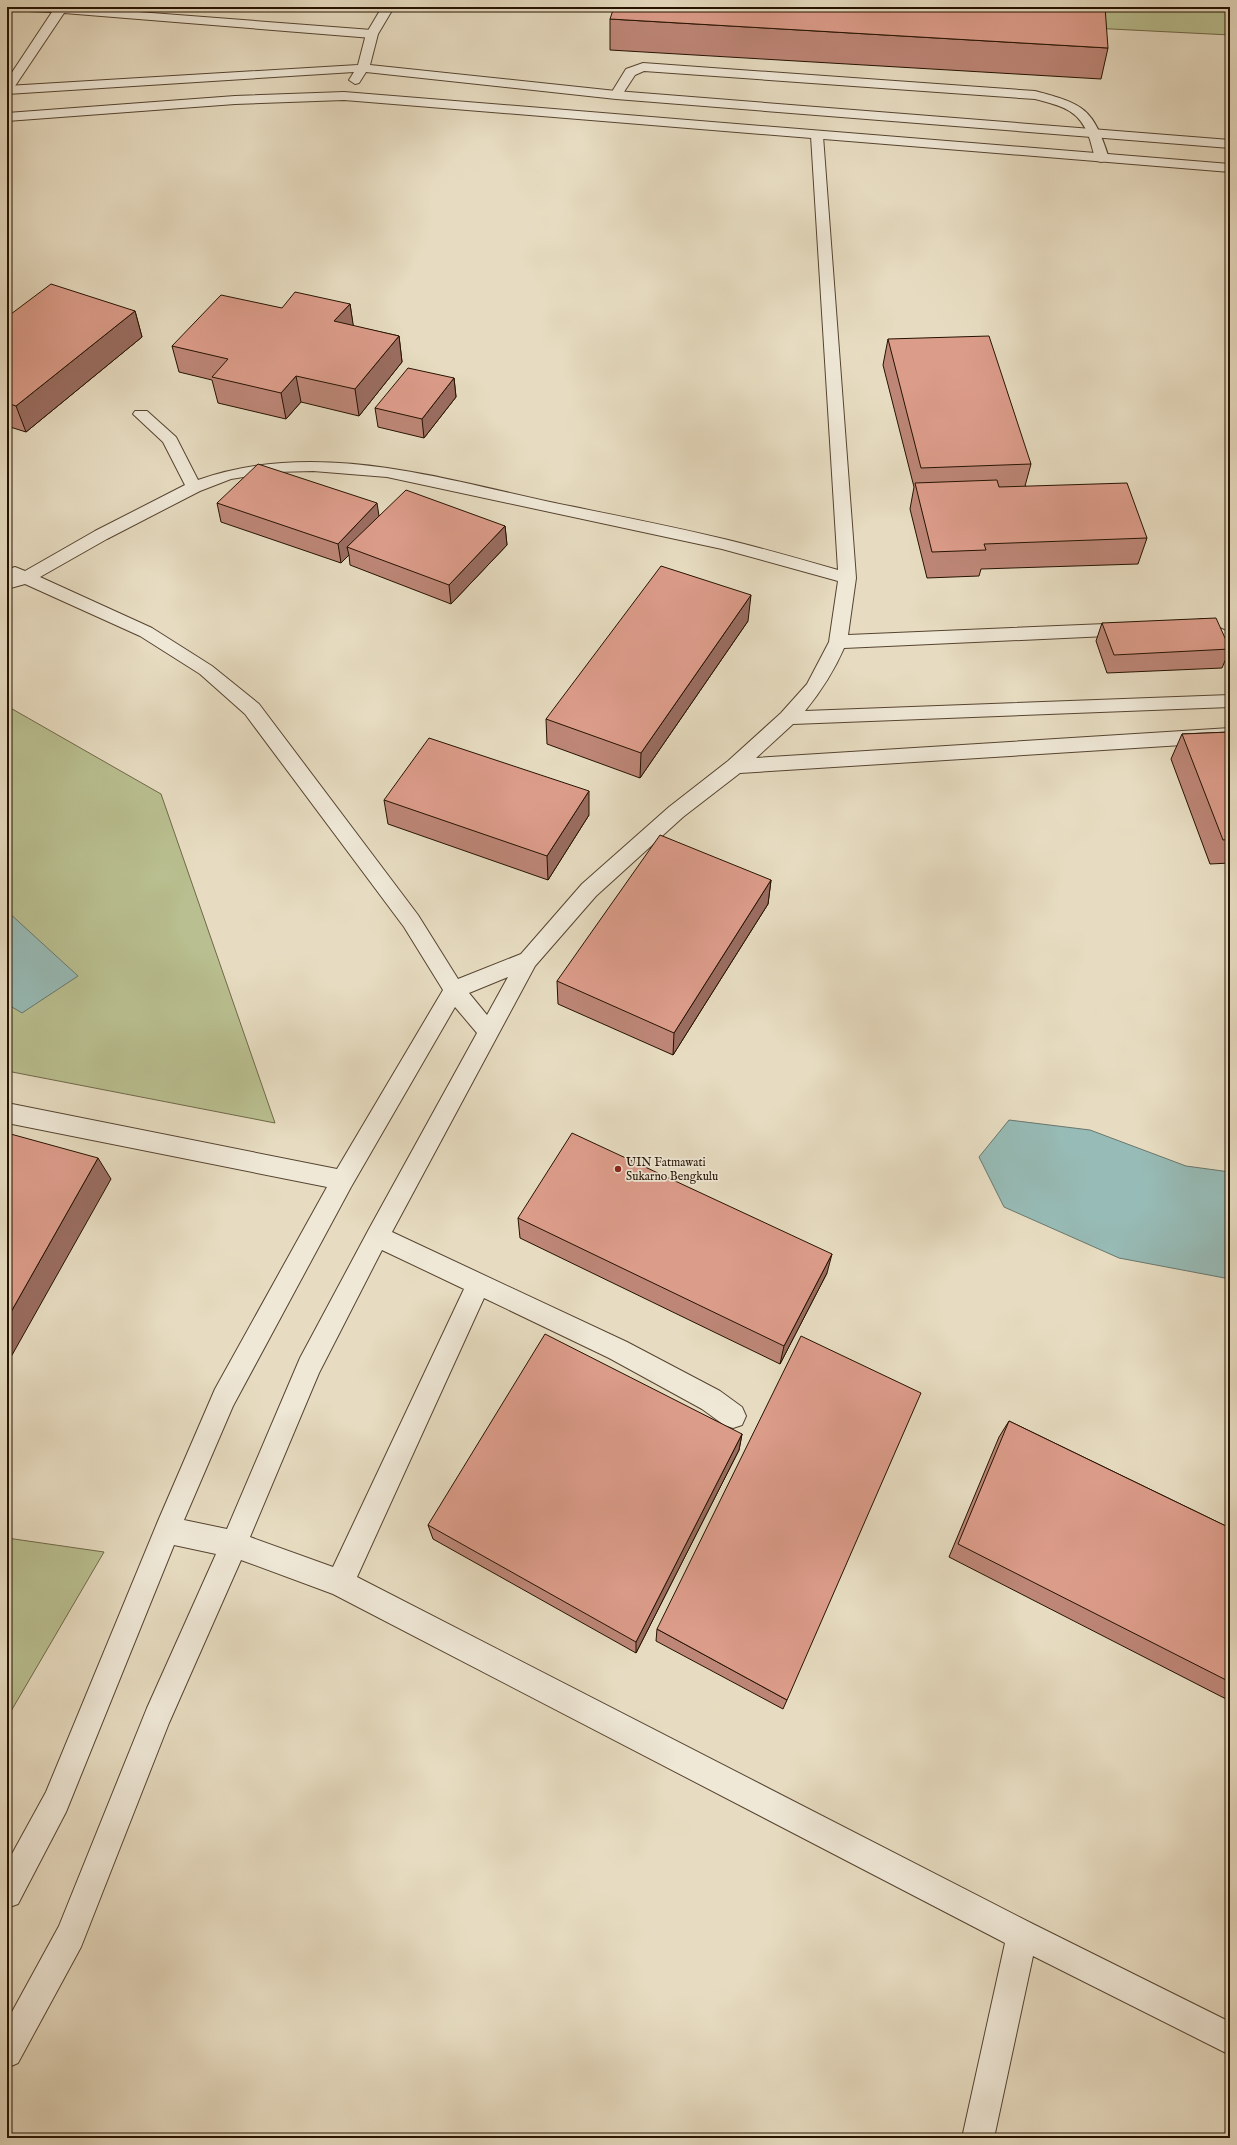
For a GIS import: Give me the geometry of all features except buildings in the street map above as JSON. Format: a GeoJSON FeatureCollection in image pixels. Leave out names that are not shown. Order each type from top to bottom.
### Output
{"type":"FeatureCollection","features":[{"type":"Feature","properties":{"kind":"street"},"geometry":{"type":"LineString","coordinates":[[28,7],[61,8],[372,34]]}},
{"type":"Feature","properties":{"kind":"street"},"geometry":{"type":"LineString","coordinates":[[344,96],[363,68],[372,34],[388,7]]}},
{"type":"Feature","properties":{"kind":"street"},"geometry":{"type":"LineString","coordinates":[[7,90],[61,8]]}},
{"type":"Feature","properties":{"kind":"street"},"geometry":{"type":"LineString","coordinates":[[616,95],[630,72],[643,67],[998,91],[1035,95],[1072,105],[1086,115],[1095,134],[1102,158]]}},
{"type":"Feature","properties":{"kind":"street"},"geometry":{"type":"LineString","coordinates":[[7,90],[363,68],[452,79],[616,95],[1230,144]]}},
{"type":"Feature","properties":{"kind":"street"},"geometry":{"type":"LineString","coordinates":[[7,117],[235,100],[344,96],[817,136],[1230,168]]}},
{"type":"Feature","properties":{"kind":"street"},"geometry":{"type":"LineString","coordinates":[[7,2052],[70,1936],[157,1718],[234,1544],[309,1366],[377,1236],[528,960],[589,890],[676,812],[735,766],[788,718],[817,682],[838,642],[847,578],[817,136]]}},
{"type":"Feature","properties":{"kind":"street"},"geometry":{"type":"LineString","coordinates":[[141,414],[170,440],[194,487]]}},
{"type":"Feature","properties":{"kind":"street"},"geometry":{"type":"LineString","coordinates":[[7,584],[26,578],[102,535],[194,487],[228,475],[275,467],[313,466],[387,472],[723,544],[847,578]]}},
{"type":"Feature","properties":{"kind":"street"},"geometry":{"type":"LineString","coordinates":[[7,570],[146,632],[206,670],[252,710],[378,876],[411,922],[454,990],[488,1031]]}},
{"type":"Feature","properties":{"kind":"street"},"geometry":{"type":"LineString","coordinates":[[1187,626],[1203,625],[1210,628],[1220,635],[1230,647]]}},
{"type":"Feature","properties":{"kind":"street"},"geometry":{"type":"LineString","coordinates":[[838,642],[1147,628]]}},
{"type":"Feature","properties":{"kind":"street"},"geometry":{"type":"LineString","coordinates":[[788,718],[1230,701]]}},
{"type":"Feature","properties":{"kind":"street"},"geometry":{"type":"LineString","coordinates":[[735,766],[1230,735]]}},
{"type":"Feature","properties":{"kind":"street"},"geometry":{"type":"LineString","coordinates":[[7,1893],[56,1802],[167,1530],[224,1398],[343,1180],[454,990],[528,960]]}},
{"type":"Feature","properties":{"kind":"street"},"geometry":{"type":"LineString","coordinates":[[7,1113],[343,1180]]}},
{"type":"Feature","properties":{"kind":"street"},"geometry":{"type":"LineString","coordinates":[[377,1236],[618,1350],[711,1400],[733,1416]]}},
{"type":"Feature","properties":{"kind":"street"},"geometry":{"type":"LineString","coordinates":[[340,1583],[478,1285]]}},
{"type":"Feature","properties":{"kind":"street"},"geometry":{"type":"LineString","coordinates":[[167,1530],[234,1544],[340,1583],[1022,1935],[1230,2039]]}},
{"type":"Feature","properties":{"kind":"street"},"geometry":{"type":"LineString","coordinates":[[978,2138],[1022,1935]]}},
{"type":"Feature","properties":{"kind":"green space"},"geometry":{"type":"Polygon","coordinates":[[[676,7],[1230,7],[1230,35],[676,7]]]}},
{"type":"Feature","properties":{"kind":"green space"},"geometry":{"type":"Polygon","coordinates":[[[7,706],[161,794],[275,1123],[7,1071],[7,706]]]}},
{"type":"Feature","properties":{"kind":"green space"},"geometry":{"type":"Polygon","coordinates":[[[7,1538],[104,1552],[7,1718],[7,1538]]]}},
{"type":"Feature","properties":{"kind":"water"},"geometry":{"type":"Polygon","coordinates":[[[7,911],[78,976],[22,1013],[7,1004],[7,911]]]}},
{"type":"Feature","properties":{"kind":"water"},"geometry":{"type":"Polygon","coordinates":[[[1009,1120],[1090,1130],[1186,1166],[1230,1172],[1230,1279],[1119,1258],[1004,1207],[979,1157],[1009,1120]]]}},
{"type":"Feature","properties":{"kind":"place","name":"UIN Fatmawati Sukarno Bengkulu"},"geometry":{"type":"Point","coordinates":[618,1169]}}]}
